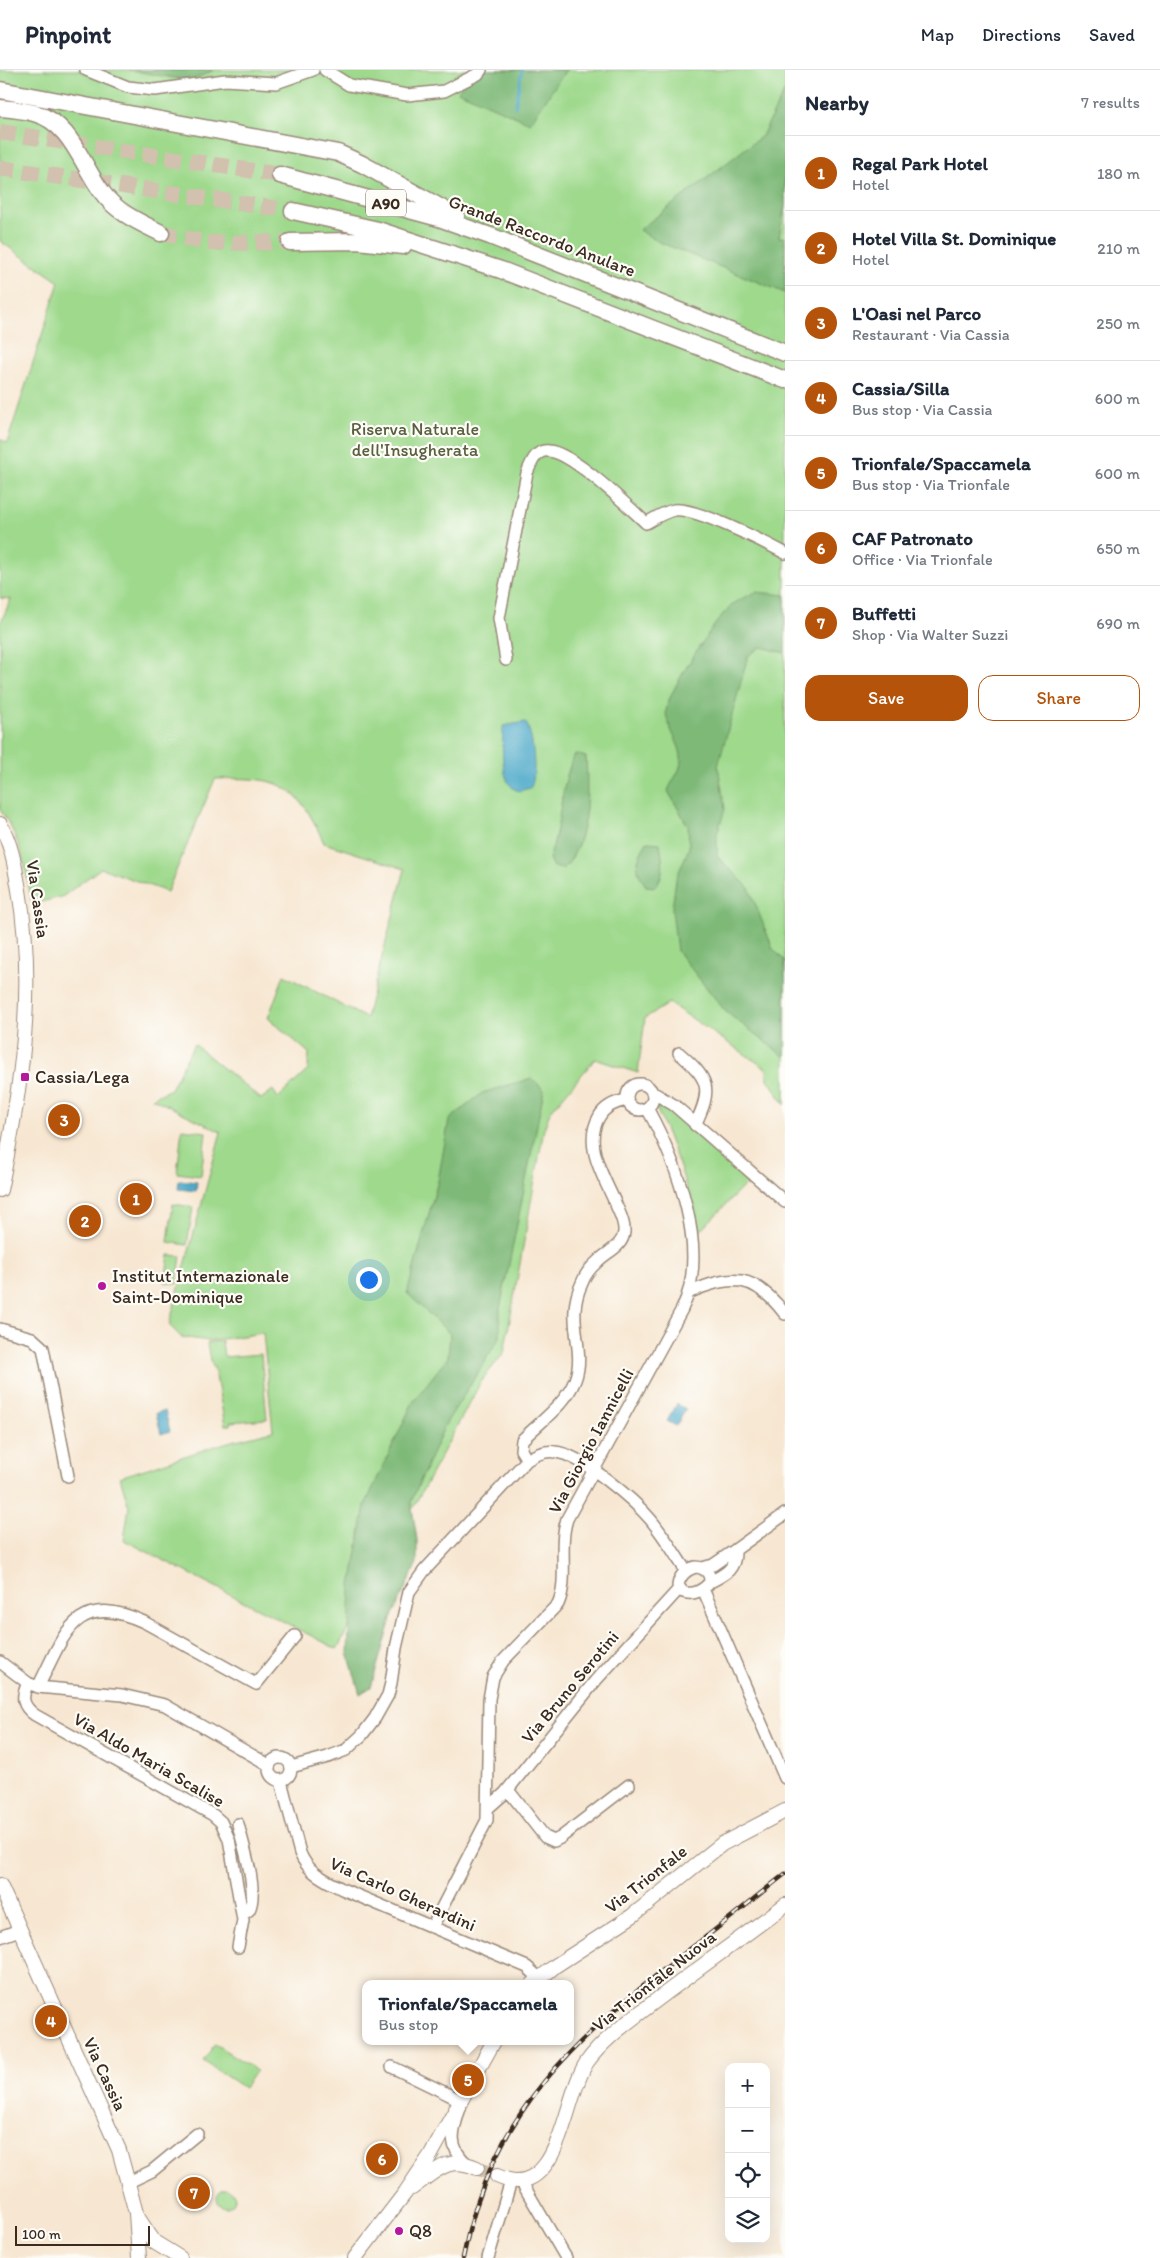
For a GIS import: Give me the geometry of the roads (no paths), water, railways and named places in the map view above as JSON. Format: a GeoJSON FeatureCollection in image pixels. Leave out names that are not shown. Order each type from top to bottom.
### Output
{"type":"FeatureCollection","features":[{"type":"Feature","properties":{"kind":"highway"},"geometry":{"type":"LineString","coordinates":[[0,90],[338,153],[362,164],[490,236]]}},
{"type":"Feature","properties":{"kind":"highway"},"geometry":{"type":"LineString","coordinates":[[0,108],[36,113],[61,129],[70,139],[102,193],[122,213],[161,233]]}},
{"type":"Feature","properties":{"kind":"highway","name":"Grande Raccordo Anulare"},"geometry":{"type":"LineString","coordinates":[[280,175],[439,218],[635,292],[785,353]]}},
{"type":"Feature","properties":{"kind":"highway","name":"A90"},"geometry":{"type":"LineString","coordinates":[[293,211],[378,230],[501,270],[785,380]]}},
{"type":"Feature","properties":{"kind":"highway"},"geometry":{"type":"LineString","coordinates":[[290,242],[358,241],[435,249]]}},
{"type":"Feature","properties":{"kind":"main road","name":"Via Cassia"},"geometry":{"type":"LineString","coordinates":[[0,824],[14,859],[23,923],[27,976],[23,1055],[0,1190]]}},
{"type":"Feature","properties":{"kind":"main road","name":"Via Trionfale"},"geometry":{"type":"LineString","coordinates":[[537,1980],[632,1916],[722,1844],[785,1811]]}},
{"type":"Feature","properties":{"kind":"main road","name":"Via Cassia"},"geometry":{"type":"LineString","coordinates":[[0,1886],[18,1930],[110,2130],[129,2182],[136,2212],[139,2258]]}},
{"type":"Feature","properties":{"kind":"main road","name":"Via Trionfale Nuova"},"geometry":{"type":"LineString","coordinates":[[516,2181],[540,2173],[549,2162],[576,2081],[587,2062],[601,2045],[686,1978],[785,1905]]}},
{"type":"Feature","properties":{"kind":"main road"},"geometry":{"type":"LineString","coordinates":[[355,2258],[405,2193],[462,2101],[492,2045]]}},
{"type":"Feature","properties":{"kind":"main road"},"geometry":{"type":"LineString","coordinates":[[405,2193],[446,2165],[455,2162],[472,2166]]}},
{"type":"Feature","properties":{"kind":"main road"},"geometry":{"type":"LineString","coordinates":[[497,2176],[516,2181]]}},
{"type":"Feature","properties":{"kind":"main road"},"geometry":{"type":"LineString","coordinates":[[136,2212],[154,2242],[180,2258]]}},
{"type":"Feature","properties":{"kind":"street"},"geometry":{"type":"LineString","coordinates":[[86,70],[128,87],[155,90],[224,80],[276,83],[313,70]]}},
{"type":"Feature","properties":{"kind":"street"},"geometry":{"type":"LineString","coordinates":[[325,70],[349,85],[407,95],[444,91],[478,74],[481,70]]}},
{"type":"Feature","properties":{"kind":"street"},"geometry":{"type":"LineString","coordinates":[[506,660],[499,618],[524,489],[531,462],[535,456],[549,450],[576,464],[608,487],[646,523],[662,514],[676,510],[703,516],[755,537],[785,553]]}},
{"type":"Feature","properties":{"kind":"street"},"geometry":{"type":"LineString","coordinates":[[679,1053],[698,1070],[706,1084],[706,1101],[695,1125]]}},
{"type":"Feature","properties":{"kind":"street"},"geometry":{"type":"LineString","coordinates":[[652,1092],[653,1101],[647,1108],[635,1110],[627,1100],[627,1091],[634,1085],[647,1085],[652,1092],[670,1102],[785,1202]]}},
{"type":"Feature","properties":{"kind":"street"},"geometry":{"type":"LineString","coordinates":[[527,1460],[521,1450],[522,1440],[565,1397],[576,1377],[578,1362],[573,1310],[580,1286],[593,1266],[619,1244],[624,1234],[623,1221],[595,1156],[592,1140],[594,1127],[602,1112],[613,1104],[627,1100]]}},
{"type":"Feature","properties":{"kind":"street","name":"Via Giorgio Iannicelli"},"geometry":{"type":"LineString","coordinates":[[432,1927],[482,1832],[488,1808],[488,1699],[492,1681],[503,1661],[558,1604],[562,1595],[563,1544],[566,1522],[682,1309],[688,1293],[691,1244],[685,1200],[670,1152],[647,1108]]}},
{"type":"Feature","properties":{"kind":"street"},"geometry":{"type":"LineString","coordinates":[[688,1293],[713,1282],[739,1280],[765,1291],[785,1314]]}},
{"type":"Feature","properties":{"kind":"street"},"geometry":{"type":"LineString","coordinates":[[0,1329],[32,1338],[43,1348],[68,1476]]}},
{"type":"Feature","properties":{"kind":"street"},"geometry":{"type":"LineString","coordinates":[[291,1766],[328,1758],[346,1750],[362,1736],[376,1718],[388,1695],[409,1592],[428,1567],[527,1460],[541,1453],[556,1452],[572,1456],[593,1470],[646,1515],[686,1571]]}},
{"type":"Feature","properties":{"kind":"street"},"geometry":{"type":"LineString","coordinates":[[735,1550],[733,1567],[707,1585],[689,1594],[679,1589],[679,1582],[686,1571],[713,1565],[785,1514]]}},
{"type":"Feature","properties":{"kind":"street"},"geometry":{"type":"LineString","coordinates":[[702,1568],[710,1575],[707,1585],[785,1778]]}},
{"type":"Feature","properties":{"kind":"street","name":"Via Bruno Serotini"},"geometry":{"type":"LineString","coordinates":[[488,1808],[508,1790],[596,1680],[679,1589]]}},
{"type":"Feature","properties":{"kind":"street"},"geometry":{"type":"LineString","coordinates":[[33,1685],[67,1631],[82,1616],[94,1612],[132,1617],[144,1622],[256,1684],[295,1636]]}},
{"type":"Feature","properties":{"kind":"street"},"geometry":{"type":"LineString","coordinates":[[0,1662],[33,1685],[122,1695],[166,1705],[269,1765],[271,1776],[281,1780],[289,1776],[291,1766],[287,1760],[280,1758],[274,1760],[269,1765]]}},
{"type":"Feature","properties":{"kind":"street","name":"Via Aldo Maria Scalise"},"geometry":{"type":"LineString","coordinates":[[33,1685],[23,1692],[23,1701],[35,1715],[221,1822],[229,1839],[242,1914],[242,1930],[238,1947]]}},
{"type":"Feature","properties":{"kind":"street"},"geometry":{"type":"LineString","coordinates":[[772,1744],[785,1756]]}},
{"type":"Feature","properties":{"kind":"street","name":"Via Carlo Gherardini"},"geometry":{"type":"LineString","coordinates":[[281,1780],[300,1853],[310,1870],[342,1889],[527,1968],[535,1980]]}},
{"type":"Feature","properties":{"kind":"street"},"geometry":{"type":"LineString","coordinates":[[508,1790],[545,1838],[554,1840],[560,1838],[629,1785]]}},
{"type":"Feature","properties":{"kind":"street","name":"Via Aldo Maria Scalise"},"geometry":{"type":"LineString","coordinates":[[238,1824],[248,1864],[252,1900],[249,1910],[242,1914]]}},
{"type":"Feature","properties":{"kind":"street"},"geometry":{"type":"LineString","coordinates":[[0,1937],[18,1930]]}},
{"type":"Feature","properties":{"kind":"street"},"geometry":{"type":"LineString","coordinates":[[392,2067],[462,2101],[452,2140],[458,2153],[472,2166]]}},
{"type":"Feature","properties":{"kind":"street"},"geometry":{"type":"LineString","coordinates":[[129,2182],[152,2171],[197,2134]]}},
{"type":"Feature","properties":{"kind":"street"},"geometry":{"type":"LineString","coordinates":[[488,2258],[516,2181]]}},
{"type":"Feature","properties":{"kind":"street"},"geometry":{"type":"LineString","coordinates":[[516,2181],[566,2258]]}},
{"type":"Feature","properties":{"kind":"water"},"geometry":{"type":"Polygon","coordinates":[[[525,722],[532,744],[534,775],[530,788],[519,791],[512,787],[505,772],[503,763],[503,726],[525,722]]]}},
{"type":"Feature","properties":{"kind":"water"},"geometry":{"type":"Polygon","coordinates":[[[179,1180],[197,1182],[196,1191],[178,1189],[179,1180]]]}},
{"type":"Feature","properties":{"kind":"water"},"geometry":{"type":"Polygon","coordinates":[[[677,1404],[686,1409],[676,1426],[667,1421],[677,1404]]]}},
{"type":"Feature","properties":{"kind":"water"},"geometry":{"type":"Polygon","coordinates":[[[165,1411],[170,1431],[161,1434],[156,1413],[165,1411]]]}},
{"type":"Feature","properties":{"kind":"waterway"},"geometry":{"type":"LineString","coordinates":[[515,107],[522,70]]}},
{"type":"Feature","properties":{"kind":"tunnel"},"geometry":{"type":"LineString","coordinates":[[0,132],[280,175]]}},
{"type":"Feature","properties":{"kind":"tunnel"},"geometry":{"type":"LineString","coordinates":[[0,168],[293,211]]}},
{"type":"Feature","properties":{"kind":"tunnel"},"geometry":{"type":"LineString","coordinates":[[161,233],[207,243],[290,242]]}},
{"type":"Feature","properties":{"kind":"tunnel"},"geometry":{"type":"LineString","coordinates":[[477,2168],[497,2176]]}},
{"type":"Feature","properties":{"kind":"railway"},"geometry":{"type":"LineString","coordinates":[[463,2258],[476,2206],[495,2160],[518,2118],[545,2081],[576,2046],[611,2013],[785,1874]]}},
{"type":"Feature","properties":{"kind":"place","name":"Cassia/Lega"},"geometry":{"type":"Point","coordinates":[25,1077]}},
{"type":"Feature","properties":{"kind":"place","name":"L'Oasi nel Parco"},"geometry":{"type":"Point","coordinates":[64,1120]}},
{"type":"Feature","properties":{"kind":"place","name":"Regal Park Hotel"},"geometry":{"type":"Point","coordinates":[136,1199]}},
{"type":"Feature","properties":{"kind":"place","name":"Hotel Villa St. Dominique"},"geometry":{"type":"Point","coordinates":[85,1221]}},
{"type":"Feature","properties":{"kind":"place","name":"Institut Internazionale Saint-Dominique"},"geometry":{"type":"Point","coordinates":[102,1286]}},
{"type":"Feature","properties":{"kind":"place","name":"Cassia/Silla"},"geometry":{"type":"Point","coordinates":[51,2021]}},
{"type":"Feature","properties":{"kind":"place","name":"Trionfale/Spaccamela"},"geometry":{"type":"Point","coordinates":[468,2080]}},
{"type":"Feature","properties":{"kind":"place","name":"CAF Patronato"},"geometry":{"type":"Point","coordinates":[382,2159]}},
{"type":"Feature","properties":{"kind":"place","name":"Buffetti"},"geometry":{"type":"Point","coordinates":[194,2193]}},
{"type":"Feature","properties":{"kind":"place","name":"Q8"},"geometry":{"type":"Point","coordinates":[399,2231]}},
{"type":"Feature","properties":{"kind":"park label","name":"Riserva Naturale dell'Insugherata"},"geometry":{"type":"Point","coordinates":[415,439]}}]}
